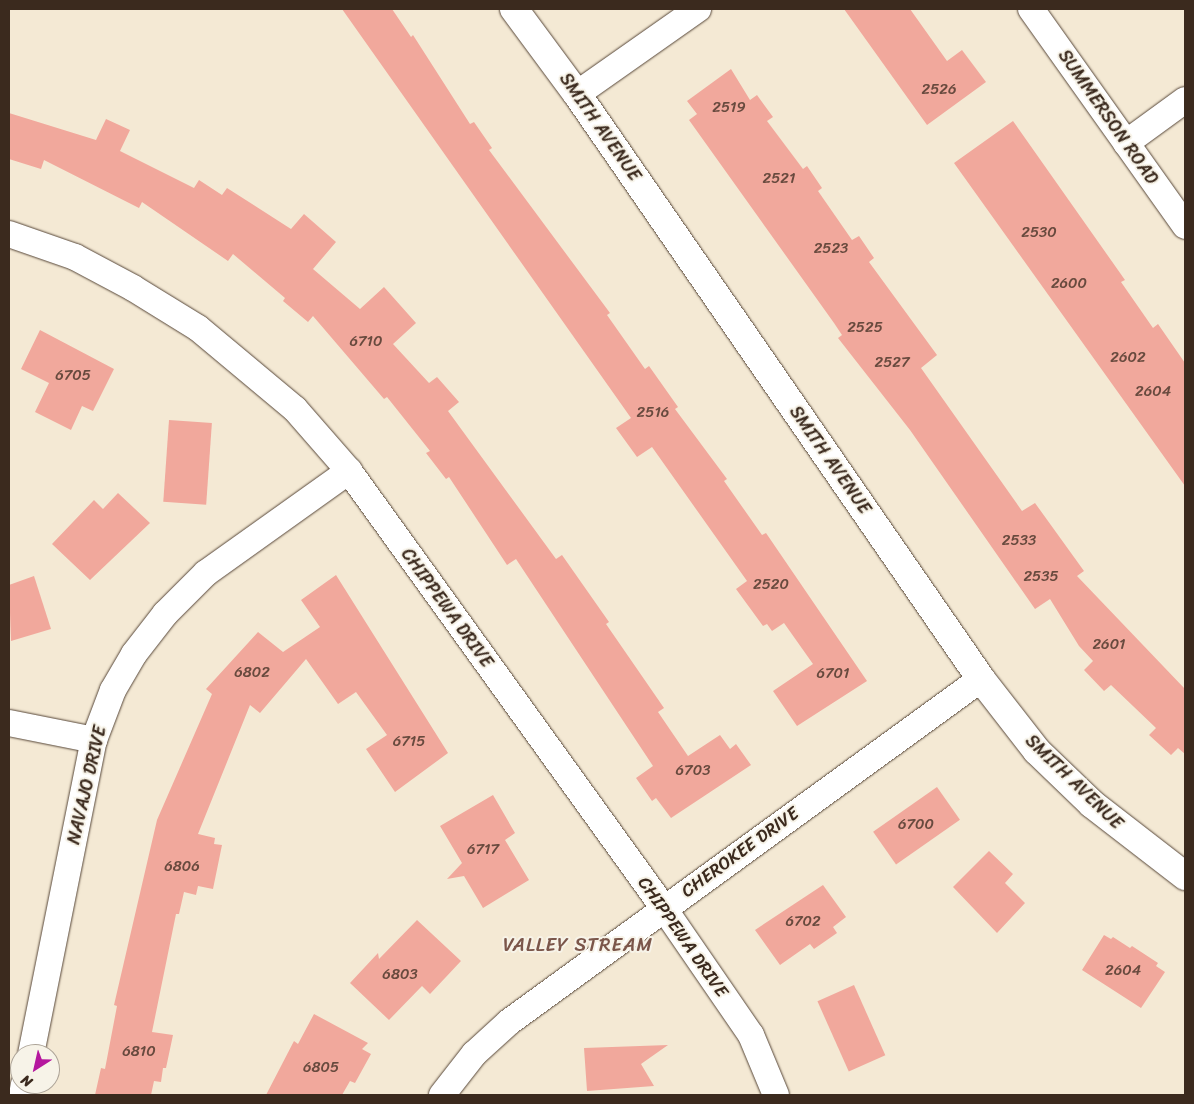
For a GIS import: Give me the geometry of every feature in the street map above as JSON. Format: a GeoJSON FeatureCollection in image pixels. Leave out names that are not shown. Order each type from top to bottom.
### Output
{"type":"FeatureCollection","features":[{"type":"Feature","properties":{"kind":"main road","name":"SMITH AVENUE"},"geometry":{"type":"LineString","coordinates":[[514,9],[577,94],[981,679],[1037,751],[1092,804],[1185,876]]}},
{"type":"Feature","properties":{"kind":"street"},"geometry":{"type":"LineString","coordinates":[[577,94],[698,9]]}},
{"type":"Feature","properties":{"kind":"street","name":"SUMMERSON ROAD"},"geometry":{"type":"LineString","coordinates":[[1031,9],[1185,226]]}},
{"type":"Feature","properties":{"kind":"street"},"geometry":{"type":"LineString","coordinates":[[1126,143],[1185,100]]}},
{"type":"Feature","properties":{"kind":"street","name":"CHIPPEWA DRIVE"},"geometry":{"type":"LineString","coordinates":[[9,234],[75,257],[134,288],[198,328],[295,409],[349,471],[663,907],[751,1035],[776,1095]]}},
{"type":"Feature","properties":{"kind":"street","name":"NAVAJO DRIVE"},"geometry":{"type":"LineString","coordinates":[[32,1044],[94,740],[113,690],[134,654],[165,614],[206,574],[349,471]]}},
{"type":"Feature","properties":{"kind":"street","name":"CHEROKEE DRIVE"},"geometry":{"type":"LineString","coordinates":[[442,1095],[474,1054],[509,1022],[663,907],[981,679]]}},
{"type":"Feature","properties":{"kind":"street"},"geometry":{"type":"LineString","coordinates":[[9,723],[94,740]]}},
{"type":"Feature","properties":{"kind":"building"},"geometry":{"type":"Polygon","coordinates":[[[342,9],[392,9],[411,37],[413,35],[470,124],[474,122],[492,148],[489,150],[610,313],[607,315],[645,369],[649,366],[678,407],[675,409],[727,479],[724,481],[762,535],[766,533],[867,681],[797,726],[773,691],[813,664],[784,623],[772,631],[767,624],[763,626],[736,589],[747,581],[652,447],[637,457],[616,428],[631,418],[342,9]]]}},
{"type":"Feature","properties":{"kind":"building"},"geometry":{"type":"Polygon","coordinates":[[[844,9],[910,9],[947,61],[962,50],[986,82],[927,125],[844,9]]]}},
{"type":"Feature","properties":{"kind":"building"},"geometry":{"type":"Polygon","coordinates":[[[731,69],[750,100],[757,95],[773,117],[767,121],[803,169],[807,166],[822,188],[818,191],[852,240],[859,236],[874,258],[869,262],[937,355],[921,368],[1022,511],[1035,503],[1084,571],[1077,576],[1185,689],[1185,754],[1178,748],[1171,755],[1149,735],[1156,728],[1111,685],[1104,691],[1084,670],[1093,661],[1079,646],[1050,599],[1035,609],[910,430],[838,338],[842,335],[834,323],[689,120],[697,114],[687,101],[731,69]]]}},
{"type":"Feature","properties":{"kind":"building"},"geometry":{"type":"Polygon","coordinates":[[[9,113],[96,140],[106,119],[130,130],[120,151],[194,188],[199,180],[222,195],[227,188],[291,229],[304,214],[336,242],[313,269],[360,309],[384,287],[416,323],[393,344],[429,383],[437,377],[459,402],[448,411],[556,559],[562,555],[609,622],[606,624],[664,708],[658,712],[688,756],[720,735],[730,749],[736,744],[751,765],[671,818],[656,798],[652,801],[636,778],[653,766],[516,559],[507,565],[449,477],[446,479],[426,453],[430,451],[387,397],[384,399],[313,316],[308,322],[283,301],[285,298],[233,254],[228,261],[142,202],[139,208],[44,160],[41,169],[9,159],[9,113]]]}},
{"type":"Feature","properties":{"kind":"building"},"geometry":{"type":"Polygon","coordinates":[[[1013,121],[1125,280],[1121,282],[1153,328],[1158,324],[1185,363],[1185,486],[954,163],[1013,121]]]}},
{"type":"Feature","properties":{"kind":"building"},"geometry":{"type":"Polygon","coordinates":[[[40,330],[114,369],[93,411],[82,406],[71,430],[35,412],[49,383],[21,369],[40,330]]]}},
{"type":"Feature","properties":{"kind":"building"},"geometry":{"type":"Polygon","coordinates":[[[169,420],[212,423],[206,505],[163,502],[169,420]]]}},
{"type":"Feature","properties":{"kind":"building"},"geometry":{"type":"Polygon","coordinates":[[[118,493],[150,523],[90,580],[52,544],[94,500],[103,509],[118,493]]]}},
{"type":"Feature","properties":{"kind":"building"},"geometry":{"type":"Polygon","coordinates":[[[336,575],[448,753],[395,792],[366,749],[387,735],[356,692],[338,704],[306,659],[260,713],[250,705],[198,834],[215,838],[214,844],[222,845],[213,889],[198,886],[196,895],[184,892],[179,914],[176,914],[152,1032],[173,1035],[166,1068],[163,1068],[161,1082],[154,1081],[151,1095],[95,1095],[101,1068],[105,1069],[117,1006],[114,1005],[157,820],[212,694],[206,689],[258,632],[283,652],[320,627],[301,600],[336,575]]]}},
{"type":"Feature","properties":{"kind":"building"},"geometry":{"type":"Polygon","coordinates":[[[34,576],[51,629],[11,641],[9,585],[34,576]]]}},
{"type":"Feature","properties":{"kind":"building"},"geometry":{"type":"Polygon","coordinates":[[[937,787],[960,820],[896,865],[873,832],[937,787]]]}},
{"type":"Feature","properties":{"kind":"building"},"geometry":{"type":"Polygon","coordinates":[[[493,795],[515,833],[505,840],[529,880],[483,908],[464,876],[447,879],[462,863],[440,826],[493,795]]]}},
{"type":"Feature","properties":{"kind":"building"},"geometry":{"type":"Polygon","coordinates":[[[989,851],[1013,874],[1005,883],[1025,903],[997,933],[953,887],[989,851]]]}},
{"type":"Feature","properties":{"kind":"building"},"geometry":{"type":"Polygon","coordinates":[[[823,885],[846,917],[833,927],[837,933],[814,949],[810,944],[780,965],[755,930],[823,885]]]}},
{"type":"Feature","properties":{"kind":"building"},"geometry":{"type":"Polygon","coordinates":[[[417,920],[461,961],[430,994],[422,986],[389,1020],[350,983],[378,953],[379,959],[417,920]]]}},
{"type":"Feature","properties":{"kind":"building"},"geometry":{"type":"Polygon","coordinates":[[[1104,935],[1111,939],[1113,937],[1130,948],[1132,946],[1158,963],[1156,966],[1165,972],[1141,1008],[1082,970],[1104,935]]]}},
{"type":"Feature","properties":{"kind":"building"},"geometry":{"type":"Polygon","coordinates":[[[854,985],[885,1055],[849,1072],[817,1001],[854,985]]]}},
{"type":"Feature","properties":{"kind":"building"},"geometry":{"type":"Polygon","coordinates":[[[314,1014],[368,1043],[362,1049],[371,1054],[355,1083],[350,1081],[342,1095],[266,1095],[294,1041],[298,1044],[314,1014]]]}},
{"type":"Feature","properties":{"kind":"building"},"geometry":{"type":"Polygon","coordinates":[[[668,1045],[641,1064],[654,1086],[587,1091],[584,1048],[668,1045]]]}},
{"type":"Feature","properties":{"kind":"district","name":"VALLEY STREAM"},"geometry":{"type":"Point","coordinates":[578,945]}}]}
